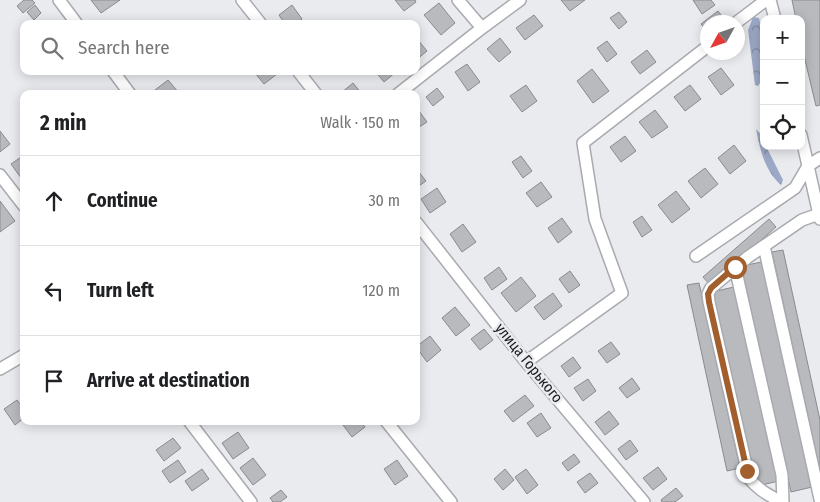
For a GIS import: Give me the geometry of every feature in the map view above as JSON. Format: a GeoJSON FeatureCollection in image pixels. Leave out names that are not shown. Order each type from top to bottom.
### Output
{"type":"FeatureCollection","features":[{"type":"Feature","properties":{"kind":"street"},"geometry":{"type":"LineString","coordinates":[[59,0],[74,20]]}},
{"type":"Feature","properties":{"kind":"street"},"geometry":{"type":"LineString","coordinates":[[242,0],[258,20]]}},
{"type":"Feature","properties":{"kind":"street"},"geometry":{"type":"LineString","coordinates":[[458,0],[482,28]]}},
{"type":"Feature","properties":{"kind":"street"},"geometry":{"type":"LineString","coordinates":[[403,90],[520,0]]}},
{"type":"Feature","properties":{"kind":"street"},"geometry":{"type":"LineString","coordinates":[[745,16],[766,0]]}},
{"type":"Feature","properties":{"kind":"street"},"geometry":{"type":"LineString","coordinates":[[770,0],[774,15]]}},
{"type":"Feature","properties":{"kind":"street"},"geometry":{"type":"LineString","coordinates":[[526,362],[622,294],[595,219],[583,143],[700,52]]}},
{"type":"Feature","properties":{"kind":"street"},"geometry":{"type":"LineString","coordinates":[[116,75],[127,90]]}},
{"type":"Feature","properties":{"kind":"street"},"geometry":{"type":"LineString","coordinates":[[301,75],[313,90]]}},
{"type":"Feature","properties":{"kind":"street"},"geometry":{"type":"LineString","coordinates":[[735,267],[782,475],[782,502],[760,490],[749,478],[708,294],[711,288],[735,267],[748,256],[802,220],[819,216],[804,150]]}},
{"type":"Feature","properties":{"kind":"street"},"geometry":{"type":"LineString","coordinates":[[696,256],[795,188],[808,166],[820,158]]}},
{"type":"Feature","properties":{"kind":"street"},"geometry":{"type":"LineString","coordinates":[[0,174],[20,201]]}},
{"type":"Feature","properties":{"kind":"street","name":"улица Горького"},"geometry":{"type":"LineString","coordinates":[[420,227],[526,362],[644,502]]}},
{"type":"Feature","properties":{"kind":"street"},"geometry":{"type":"LineString","coordinates":[[764,246],[820,498]]}},
{"type":"Feature","properties":{"kind":"street"},"geometry":{"type":"LineString","coordinates":[[0,369],[20,357]]}},
{"type":"Feature","properties":{"kind":"street"},"geometry":{"type":"LineString","coordinates":[[192,425],[251,502]]}},
{"type":"Feature","properties":{"kind":"street"},"geometry":{"type":"LineString","coordinates":[[389,425],[451,502]]}},
{"type":"Feature","properties":{"kind":"green space"},"geometry":{"type":"Polygon","coordinates":[[[753,17],[759,18],[760,83],[758,86],[755,85],[748,30],[753,17]]]}},
{"type":"Feature","properties":{"kind":"green space"},"geometry":{"type":"Polygon","coordinates":[[[756,129],[760,133],[760,147],[756,129]]]}},
{"type":"Feature","properties":{"kind":"green space"},"geometry":{"type":"Polygon","coordinates":[[[761,150],[768,150],[783,180],[781,185],[767,167],[761,150]]]}},
{"type":"Feature","properties":{"kind":"building"},"geometry":{"type":"Polygon","coordinates":[[[24,0],[32,0],[35,3],[23,13],[17,6],[24,0]]]}},
{"type":"Feature","properties":{"kind":"building"},"geometry":{"type":"Polygon","coordinates":[[[91,0],[120,0],[101,13],[91,0]]]}},
{"type":"Feature","properties":{"kind":"building"},"geometry":{"type":"Polygon","coordinates":[[[395,0],[415,0],[416,2],[404,11],[395,0]]]}},
{"type":"Feature","properties":{"kind":"building"},"geometry":{"type":"Polygon","coordinates":[[[561,0],[585,0],[570,11],[561,0]]]}},
{"type":"Feature","properties":{"kind":"building"},"geometry":{"type":"Polygon","coordinates":[[[693,0],[711,0],[715,5],[702,14],[693,0]]]}},
{"type":"Feature","properties":{"kind":"building"},"geometry":{"type":"Polygon","coordinates":[[[792,0],[820,0],[820,105],[816,106],[805,60],[805,15],[795,15],[792,0]]]}},
{"type":"Feature","properties":{"kind":"building"},"geometry":{"type":"Polygon","coordinates":[[[439,3],[455,23],[441,35],[424,15],[439,3]]]}},
{"type":"Feature","properties":{"kind":"building"},"geometry":{"type":"Polygon","coordinates":[[[35,5],[41,13],[34,20],[27,12],[35,5]]]}},
{"type":"Feature","properties":{"kind":"building"},"geometry":{"type":"Polygon","coordinates":[[[292,5],[302,19],[282,20],[279,15],[292,5]]]}},
{"type":"Feature","properties":{"kind":"building"},"geometry":{"type":"Polygon","coordinates":[[[718,11],[721,15],[713,15],[718,11]]]}},
{"type":"Feature","properties":{"kind":"building"},"geometry":{"type":"Polygon","coordinates":[[[619,12],[627,22],[619,29],[610,18],[619,12]]]}},
{"type":"Feature","properties":{"kind":"building"},"geometry":{"type":"Polygon","coordinates":[[[534,15],[543,26],[525,40],[516,28],[534,15]]]}},
{"type":"Feature","properties":{"kind":"building"},"geometry":{"type":"Polygon","coordinates":[[[500,38],[511,52],[499,62],[487,49],[500,38]]]}},
{"type":"Feature","properties":{"kind":"building"},"geometry":{"type":"Polygon","coordinates":[[[607,41],[617,54],[607,62],[597,48],[607,41]]]}},
{"type":"Feature","properties":{"kind":"building"},"geometry":{"type":"Polygon","coordinates":[[[420,43],[427,51],[420,57],[420,43]]]}},
{"type":"Feature","properties":{"kind":"building"},"geometry":{"type":"Polygon","coordinates":[[[647,50],[656,62],[640,74],[631,62],[647,50]]]}},
{"type":"Feature","properties":{"kind":"building"},"geometry":{"type":"Polygon","coordinates":[[[467,64],[480,82],[468,91],[455,72],[467,64]]]}},
{"type":"Feature","properties":{"kind":"building"},"geometry":{"type":"Polygon","coordinates":[[[721,68],[734,85],[721,95],[708,77],[721,68]]]}},
{"type":"Feature","properties":{"kind":"building"},"geometry":{"type":"Polygon","coordinates":[[[592,69],[609,91],[593,103],[577,81],[592,69]]]}},
{"type":"Feature","properties":{"kind":"building"},"geometry":{"type":"Polygon","coordinates":[[[257,75],[276,75],[264,84],[257,75]]]}},
{"type":"Feature","properties":{"kind":"building"},"geometry":{"type":"Polygon","coordinates":[[[378,75],[392,75],[384,82],[378,75]]]}},
{"type":"Feature","properties":{"kind":"building"},"geometry":{"type":"Polygon","coordinates":[[[168,80],[176,90],[155,90],[168,80]]]}},
{"type":"Feature","properties":{"kind":"building"},"geometry":{"type":"Polygon","coordinates":[[[353,83],[359,90],[345,90],[353,83]]]}},
{"type":"Feature","properties":{"kind":"building"},"geometry":{"type":"Polygon","coordinates":[[[526,85],[537,101],[522,112],[510,96],[526,85]]]}},
{"type":"Feature","properties":{"kind":"building"},"geometry":{"type":"Polygon","coordinates":[[[690,85],[701,99],[685,111],[674,97],[690,85]]]}},
{"type":"Feature","properties":{"kind":"building"},"geometry":{"type":"Polygon","coordinates":[[[437,88],[444,97],[433,106],[426,97],[437,88]]]}},
{"type":"Feature","properties":{"kind":"building"},"geometry":{"type":"Polygon","coordinates":[[[655,110],[668,127],[652,138],[639,122],[655,110]]]}},
{"type":"Feature","properties":{"kind":"building"},"geometry":{"type":"Polygon","coordinates":[[[420,112],[427,122],[420,126],[420,112]]]}},
{"type":"Feature","properties":{"kind":"building"},"geometry":{"type":"Polygon","coordinates":[[[0,131],[10,144],[0,152],[0,131]]]}},
{"type":"Feature","properties":{"kind":"building"},"geometry":{"type":"Polygon","coordinates":[[[625,136],[636,151],[621,162],[610,147],[625,136]]]}},
{"type":"Feature","properties":{"kind":"building"},"geometry":{"type":"Polygon","coordinates":[[[734,145],[746,161],[730,174],[718,158],[734,145]]]}},
{"type":"Feature","properties":{"kind":"building"},"geometry":{"type":"Polygon","coordinates":[[[521,156],[532,171],[523,178],[512,162],[521,156]]]}},
{"type":"Feature","properties":{"kind":"building"},"geometry":{"type":"Polygon","coordinates":[[[20,158],[20,176],[11,164],[20,158]]]}},
{"type":"Feature","properties":{"kind":"building"},"geometry":{"type":"Polygon","coordinates":[[[705,168],[718,184],[701,198],[688,181],[705,168]]]}},
{"type":"Feature","properties":{"kind":"building"},"geometry":{"type":"Polygon","coordinates":[[[420,174],[426,181],[420,185],[420,174]]]}},
{"type":"Feature","properties":{"kind":"building"},"geometry":{"type":"Polygon","coordinates":[[[541,182],[552,197],[537,207],[526,193],[541,182]]]}},
{"type":"Feature","properties":{"kind":"building"},"geometry":{"type":"Polygon","coordinates":[[[437,188],[446,202],[430,213],[421,199],[437,188]]]}},
{"type":"Feature","properties":{"kind":"building"},"geometry":{"type":"Polygon","coordinates":[[[676,191],[690,209],[672,223],[658,205],[676,191]]]}},
{"type":"Feature","properties":{"kind":"building"},"geometry":{"type":"Polygon","coordinates":[[[0,201],[15,221],[0,232],[0,201]]]}},
{"type":"Feature","properties":{"kind":"building"},"geometry":{"type":"Polygon","coordinates":[[[642,216],[652,230],[642,237],[633,222],[642,216]]]}},
{"type":"Feature","properties":{"kind":"building"},"geometry":{"type":"Polygon","coordinates":[[[562,218],[572,232],[558,243],[548,228],[562,218]]]}},
{"type":"Feature","properties":{"kind":"building"},"geometry":{"type":"Polygon","coordinates":[[[769,219],[776,227],[710,285],[703,277],[769,219]]]}},
{"type":"Feature","properties":{"kind":"building"},"geometry":{"type":"Polygon","coordinates":[[[463,224],[476,242],[462,252],[450,234],[463,224]]]}},
{"type":"Feature","properties":{"kind":"building"},"geometry":{"type":"Polygon","coordinates":[[[783,250],[820,420],[820,472],[772,252],[783,250]]]}},
{"type":"Feature","properties":{"kind":"building"},"geometry":{"type":"Polygon","coordinates":[[[762,262],[812,487],[791,492],[741,266],[762,262]]]}},
{"type":"Feature","properties":{"kind":"building"},"geometry":{"type":"Polygon","coordinates":[[[499,267],[507,279],[492,290],[484,278],[499,267]]]}},
{"type":"Feature","properties":{"kind":"building"},"geometry":{"type":"Polygon","coordinates":[[[570,271],[580,285],[569,293],[559,279],[570,271]]]}},
{"type":"Feature","properties":{"kind":"building"},"geometry":{"type":"Polygon","coordinates":[[[521,277],[536,296],[516,312],[501,293],[521,277]]]}},
{"type":"Feature","properties":{"kind":"building"},"geometry":{"type":"Polygon","coordinates":[[[699,283],[740,468],[727,471],[687,285],[699,283]]]}},
{"type":"Feature","properties":{"kind":"building"},"geometry":{"type":"Polygon","coordinates":[[[734,287],[779,481],[757,486],[712,292],[734,287]]]}},
{"type":"Feature","properties":{"kind":"building"},"geometry":{"type":"Polygon","coordinates":[[[553,293],[562,306],[544,320],[534,307],[553,293]]]}},
{"type":"Feature","properties":{"kind":"building"},"geometry":{"type":"Polygon","coordinates":[[[455,307],[470,325],[456,336],[442,318],[455,307]]]}},
{"type":"Feature","properties":{"kind":"building"},"geometry":{"type":"Polygon","coordinates":[[[484,329],[493,340],[480,350],[471,339],[484,329]]]}},
{"type":"Feature","properties":{"kind":"building"},"geometry":{"type":"Polygon","coordinates":[[[430,336],[441,350],[427,362],[420,352],[420,344],[430,336]]]}},
{"type":"Feature","properties":{"kind":"building"},"geometry":{"type":"Polygon","coordinates":[[[611,342],[620,354],[607,363],[598,351],[611,342]]]}},
{"type":"Feature","properties":{"kind":"building"},"geometry":{"type":"Polygon","coordinates":[[[573,357],[581,368],[569,377],[561,366],[573,357]]]}},
{"type":"Feature","properties":{"kind":"building"},"geometry":{"type":"Polygon","coordinates":[[[632,378],[640,389],[627,398],[619,388],[632,378]]]}},
{"type":"Feature","properties":{"kind":"building"},"geometry":{"type":"Polygon","coordinates":[[[588,379],[596,391],[583,401],[574,388],[588,379]]]}},
{"type":"Feature","properties":{"kind":"building"},"geometry":{"type":"Polygon","coordinates":[[[525,395],[534,406],[513,422],[504,411],[525,395]]]}},
{"type":"Feature","properties":{"kind":"building"},"geometry":{"type":"Polygon","coordinates":[[[17,400],[20,404],[20,421],[15,425],[4,409],[17,400]]]}},
{"type":"Feature","properties":{"kind":"building"},"geometry":{"type":"Polygon","coordinates":[[[609,411],[619,424],[605,435],[595,422],[609,411]]]}},
{"type":"Feature","properties":{"kind":"building"},"geometry":{"type":"Polygon","coordinates":[[[541,413],[551,428],[537,437],[527,423],[541,413]]]}},
{"type":"Feature","properties":{"kind":"building"},"geometry":{"type":"Polygon","coordinates":[[[343,425],[363,425],[365,427],[352,437],[343,425]]]}},
{"type":"Feature","properties":{"kind":"building"},"geometry":{"type":"Polygon","coordinates":[[[238,432],[249,448],[233,459],[222,443],[238,432]]]}},
{"type":"Feature","properties":{"kind":"building"},"geometry":{"type":"Polygon","coordinates":[[[173,438],[181,448],[164,461],[156,450],[173,438]]]}},
{"type":"Feature","properties":{"kind":"building"},"geometry":{"type":"Polygon","coordinates":[[[630,440],[638,451],[626,460],[618,449],[630,440]]]}},
{"type":"Feature","properties":{"kind":"building"},"geometry":{"type":"Polygon","coordinates":[[[574,454],[580,462],[568,471],[562,463],[574,454]]]}},
{"type":"Feature","properties":{"kind":"building"},"geometry":{"type":"Polygon","coordinates":[[[253,458],[266,475],[253,485],[240,468],[253,458]]]}},
{"type":"Feature","properties":{"kind":"building"},"geometry":{"type":"Polygon","coordinates":[[[178,460],[186,472],[170,483],[162,471],[178,460]]]}},
{"type":"Feature","properties":{"kind":"building"},"geometry":{"type":"Polygon","coordinates":[[[397,460],[408,476],[395,485],[384,469],[397,460]]]}},
{"type":"Feature","properties":{"kind":"building"},"geometry":{"type":"Polygon","coordinates":[[[658,467],[667,479],[653,490],[643,478],[658,467]]]}},
{"type":"Feature","properties":{"kind":"building"},"geometry":{"type":"Polygon","coordinates":[[[202,469],[209,479],[192,491],[185,481],[202,469]]]}},
{"type":"Feature","properties":{"kind":"building"},"geometry":{"type":"Polygon","coordinates":[[[505,469],[514,480],[503,490],[494,479],[505,469]]]}},
{"type":"Feature","properties":{"kind":"building"},"geometry":{"type":"Polygon","coordinates":[[[526,469],[538,485],[527,494],[515,477],[526,469]]]}},
{"type":"Feature","properties":{"kind":"building"},"geometry":{"type":"Polygon","coordinates":[[[590,473],[598,483],[585,493],[577,482],[590,473]]]}},
{"type":"Feature","properties":{"kind":"building"},"geometry":{"type":"Polygon","coordinates":[[[676,488],[683,496],[675,502],[662,502],[661,500],[676,488]]]}},
{"type":"Feature","properties":{"kind":"building"},"geometry":{"type":"Polygon","coordinates":[[[281,490],[287,497],[280,502],[273,502],[270,498],[281,490]]]}},
{"type":"Feature","properties":{"kind":"route"},"geometry":{"type":"LineString","coordinates":[[735,267],[711,288],[708,294],[747,471]]}}]}
